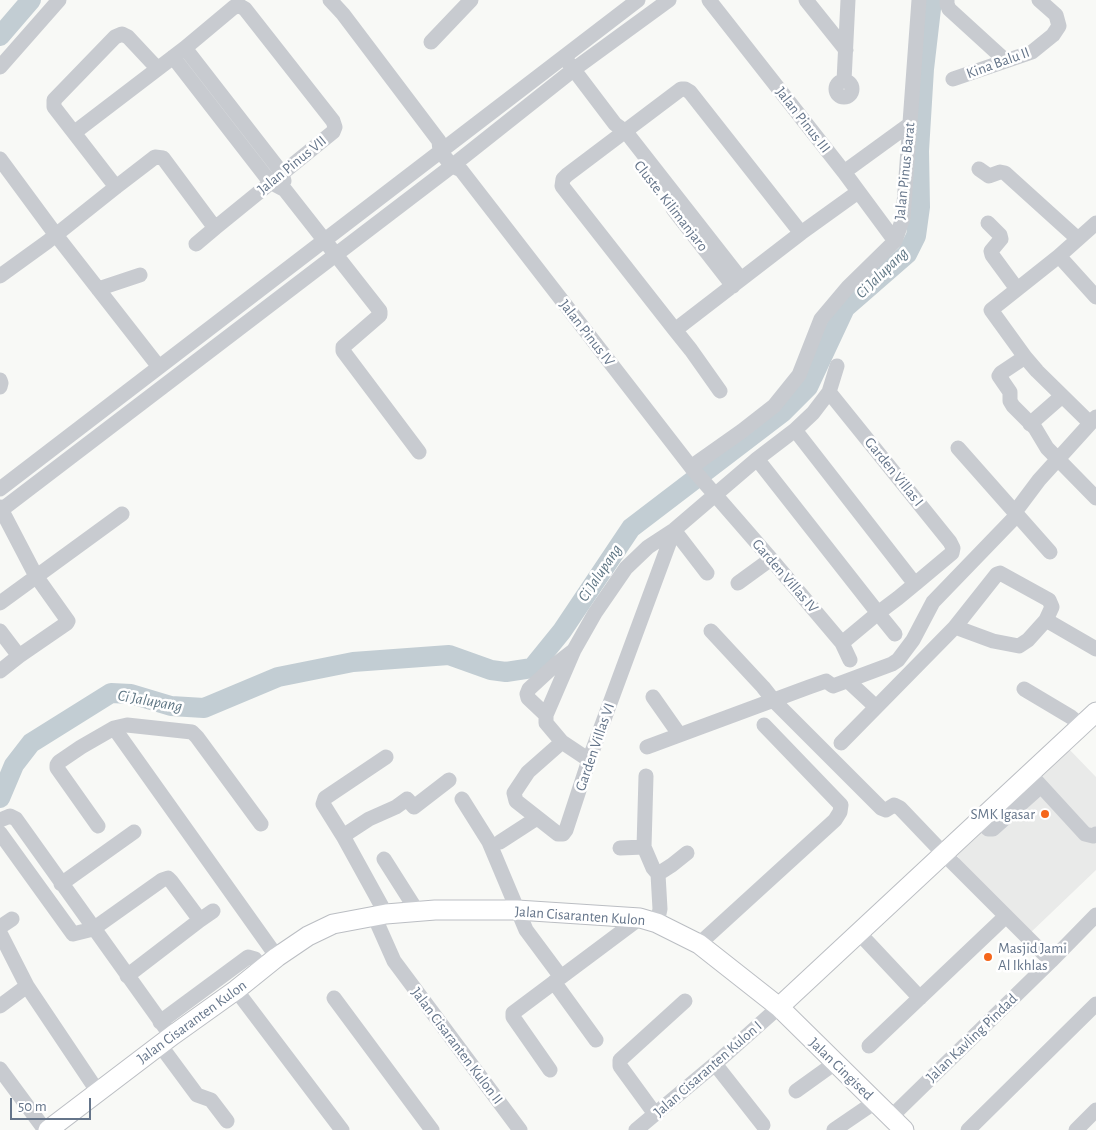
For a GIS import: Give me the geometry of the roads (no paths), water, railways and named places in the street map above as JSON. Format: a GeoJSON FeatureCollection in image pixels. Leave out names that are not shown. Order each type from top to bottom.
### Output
{"type":"FeatureCollection","features":[{"type":"Feature","properties":{"kind":"main road"},"geometry":{"type":"LineString","coordinates":[[779,1007],[979,820],[1036,780],[1096,712]]}},
{"type":"Feature","properties":{"kind":"main road","name":"Jalan Cisaranten Kulon"},"geometry":{"type":"LineString","coordinates":[[47,1130],[98,1092],[164,1034],[236,990],[277,957],[308,936],[333,924],[380,915],[435,910],[517,910],[648,920],[699,944],[779,1007]]}},
{"type":"Feature","properties":{"kind":"main road","name":"Jalan Cingised"},"geometry":{"type":"LineString","coordinates":[[779,1007],[897,1123]]}},
{"type":"Feature","properties":{"kind":"street"},"geometry":{"type":"LineString","coordinates":[[0,67],[59,0]]}},
{"type":"Feature","properties":{"kind":"street","name":"Jalan Pinus IV"},"geometry":{"type":"LineString","coordinates":[[330,0],[343,14],[712,493]]}},
{"type":"Feature","properties":{"kind":"street"},"geometry":{"type":"LineString","coordinates":[[431,42],[470,0]]}},
{"type":"Feature","properties":{"kind":"street"},"geometry":{"type":"LineString","coordinates":[[0,489],[324,240],[443,145],[638,0]]}},
{"type":"Feature","properties":{"kind":"street"},"geometry":{"type":"LineString","coordinates":[[0,671],[18,656],[68,622],[36,576],[0,509],[458,165],[573,70],[669,0]]}},
{"type":"Feature","properties":{"kind":"street","name":"Jalan Pinus III"},"geometry":{"type":"LineString","coordinates":[[709,0],[844,172],[894,241]]}},
{"type":"Feature","properties":{"kind":"street"},"geometry":{"type":"LineString","coordinates":[[806,0],[846,50]]}},
{"type":"Feature","properties":{"kind":"street"},"geometry":{"type":"LineString","coordinates":[[844,81],[848,0]]}},
{"type":"Feature","properties":{"kind":"street","name":"Jalan Pinus Barat"},"geometry":{"type":"LineString","coordinates":[[692,469],[774,406],[799,375],[821,319],[848,287],[894,241],[903,218],[919,0]]}},
{"type":"Feature","properties":{"kind":"street"},"geometry":{"type":"LineString","coordinates":[[947,0],[949,9],[1006,61]]}},
{"type":"Feature","properties":{"kind":"street","name":"Kina Balu II"},"geometry":{"type":"LineString","coordinates":[[953,79],[1032,52],[1053,35],[1059,26],[1056,15],[1039,0]]}},
{"type":"Feature","properties":{"kind":"street","name":"Jalan Pinus VII"},"geometry":{"type":"LineString","coordinates":[[75,132],[179,53],[234,7],[240,6],[245,9],[333,121],[335,128],[196,244]]}},
{"type":"Feature","properties":{"kind":"street"},"geometry":{"type":"LineString","coordinates":[[116,186],[54,107],[54,100],[115,37],[122,34],[128,37],[158,68]]}},
{"type":"Feature","properties":{"kind":"street"},"geometry":{"type":"LineString","coordinates":[[179,53],[282,173],[285,190]]}},
{"type":"Feature","properties":{"kind":"street"},"geometry":{"type":"LineString","coordinates":[[179,53],[270,182],[285,190],[381,313],[343,347],[343,351],[419,452]]}},
{"type":"Feature","properties":{"kind":"street","name":"Cluste. Kilimanjaro"},"geometry":{"type":"LineString","coordinates":[[563,56],[737,283]]}},
{"type":"Feature","properties":{"kind":"street"},"geometry":{"type":"LineString","coordinates":[[720,390],[562,186],[563,180],[620,131],[681,88],[690,92],[800,233]]}},
{"type":"Feature","properties":{"kind":"street"},"geometry":{"type":"LineString","coordinates":[[844,172],[910,124]]}},
{"type":"Feature","properties":{"kind":"street"},"geometry":{"type":"LineString","coordinates":[[0,276],[56,235],[116,186],[158,156],[163,158],[215,228]]}},
{"type":"Feature","properties":{"kind":"street"},"geometry":{"type":"LineString","coordinates":[[0,159],[56,235],[159,367],[163,386]]}},
{"type":"Feature","properties":{"kind":"street"},"geometry":{"type":"LineString","coordinates":[[979,169],[989,176],[1000,172],[1005,173],[1078,239]]}},
{"type":"Feature","properties":{"kind":"street"},"geometry":{"type":"LineString","coordinates":[[675,330],[800,233],[858,192]]}},
{"type":"Feature","properties":{"kind":"street"},"geometry":{"type":"LineString","coordinates":[[988,223],[1001,238],[992,251],[992,255],[1017,289]]}},
{"type":"Feature","properties":{"kind":"street"},"geometry":{"type":"LineString","coordinates":[[647,747],[826,681],[833,686],[898,660],[913,640],[933,602],[1016,514],[1058,458],[1093,420],[1062,396],[1025,357],[991,310],[1059,256],[1096,223]]}},
{"type":"Feature","properties":{"kind":"street"},"geometry":{"type":"LineString","coordinates":[[1059,256],[1096,297]]}},
{"type":"Feature","properties":{"kind":"street"},"geometry":{"type":"LineString","coordinates":[[98,289],[140,275]]}},
{"type":"Feature","properties":{"kind":"street"},"geometry":{"type":"LineString","coordinates":[[1025,357],[999,376],[1010,392],[1010,401],[1035,428],[1047,448],[1091,492]]}},
{"type":"Feature","properties":{"kind":"street"},"geometry":{"type":"LineString","coordinates":[[589,760],[562,742],[546,723],[546,714],[574,650],[595,612],[626,568],[648,547],[674,530],[712,493],[795,430],[813,413],[829,392],[837,366]]}},
{"type":"Feature","properties":{"kind":"street"},"geometry":{"type":"LineString","coordinates":[[159,367],[177,375]]}},
{"type":"Feature","properties":{"kind":"street"},"geometry":{"type":"LineString","coordinates":[[0,380],[0,387]]}},
{"type":"Feature","properties":{"kind":"street","name":"Garden Villas I"},"geometry":{"type":"LineString","coordinates":[[829,392],[953,548],[952,553],[915,584]]}},
{"type":"Feature","properties":{"kind":"street"},"geometry":{"type":"LineString","coordinates":[[1030,424],[1062,396]]}},
{"type":"Feature","properties":{"kind":"street"},"geometry":{"type":"LineString","coordinates":[[795,430],[915,584],[842,643]]}},
{"type":"Feature","properties":{"kind":"street"},"geometry":{"type":"LineString","coordinates":[[958,448],[1050,552]]}},
{"type":"Feature","properties":{"kind":"street"},"geometry":{"type":"LineString","coordinates":[[757,459],[895,634]]}},
{"type":"Feature","properties":{"kind":"street","name":"Garden Villas IV"},"geometry":{"type":"LineString","coordinates":[[712,493],[842,643],[850,660]]}},
{"type":"Feature","properties":{"kind":"street"},"geometry":{"type":"LineString","coordinates":[[0,603],[122,514]]}},
{"type":"Feature","properties":{"kind":"street"},"geometry":{"type":"LineString","coordinates":[[674,530],[707,573]]}},
{"type":"Feature","properties":{"kind":"street","name":"Garden Villas VI"},"geometry":{"type":"LineString","coordinates":[[562,742],[528,772],[514,793],[516,801],[558,834],[563,834],[566,830],[589,760],[674,530]]}},
{"type":"Feature","properties":{"kind":"street"},"geometry":{"type":"LineString","coordinates":[[738,583],[771,559]]}},
{"type":"Feature","properties":{"kind":"street"},"geometry":{"type":"LineString","coordinates":[[841,743],[955,627],[997,574],[1000,573],[1049,600],[1052,607],[1046,620],[1028,640],[1019,646],[993,641],[955,627]]}},
{"type":"Feature","properties":{"kind":"street"},"geometry":{"type":"LineString","coordinates":[[1046,620],[1096,649]]}},
{"type":"Feature","properties":{"kind":"street"},"geometry":{"type":"LineString","coordinates":[[0,631],[18,656]]}},
{"type":"Feature","properties":{"kind":"street"},"geometry":{"type":"LineString","coordinates":[[711,631],[774,701],[881,808],[886,810],[896,806],[1052,961]]}},
{"type":"Feature","properties":{"kind":"street"},"geometry":{"type":"LineString","coordinates":[[546,714],[528,698],[527,694],[555,665],[574,650]]}},
{"type":"Feature","properties":{"kind":"street"},"geometry":{"type":"LineString","coordinates":[[848,681],[876,707]]}},
{"type":"Feature","properties":{"kind":"street"},"geometry":{"type":"LineString","coordinates":[[1024,689],[1082,726]]}},
{"type":"Feature","properties":{"kind":"street"},"geometry":{"type":"LineString","coordinates":[[653,698],[679,734]]}},
{"type":"Feature","properties":{"kind":"street"},"geometry":{"type":"LineString","coordinates":[[98,826],[57,768],[57,765],[81,747],[114,728],[127,725],[192,732],[198,737],[261,824]]}},
{"type":"Feature","properties":{"kind":"street"},"geometry":{"type":"LineString","coordinates":[[699,944],[835,820],[840,812],[840,805],[764,725]]}},
{"type":"Feature","properties":{"kind":"street"},"geometry":{"type":"LineString","coordinates":[[114,728],[277,957]]}},
{"type":"Feature","properties":{"kind":"street","name":"Jalan Cisaranten Kulon II"},"geometry":{"type":"LineString","coordinates":[[386,758],[324,801],[323,804],[343,836],[380,915],[394,962],[520,1130]]}},
{"type":"Feature","properties":{"kind":"street"},"geometry":{"type":"LineString","coordinates":[[550,1070],[513,1017],[513,1013],[558,980],[648,920],[660,909],[658,874],[653,868],[644,847],[646,776]]}},
{"type":"Feature","properties":{"kind":"street"},"geometry":{"type":"LineString","coordinates":[[343,836],[368,819],[407,799],[414,807],[449,780]]}},
{"type":"Feature","properties":{"kind":"street"},"geometry":{"type":"LineString","coordinates":[[1036,780],[1085,834],[1093,836],[1096,834]]}},
{"type":"Feature","properties":{"kind":"street"},"geometry":{"type":"LineString","coordinates":[[462,799],[489,842],[526,930],[596,1040]]}},
{"type":"Feature","properties":{"kind":"street"},"geometry":{"type":"LineString","coordinates":[[0,820],[10,816],[16,819],[128,976],[164,1034],[197,1095],[211,1100],[227,1122]]}},
{"type":"Feature","properties":{"kind":"street"},"geometry":{"type":"LineString","coordinates":[[500,842],[537,818]]}},
{"type":"Feature","properties":{"kind":"street"},"geometry":{"type":"LineString","coordinates":[[61,884],[134,832]]}},
{"type":"Feature","properties":{"kind":"street"},"geometry":{"type":"LineString","coordinates":[[0,833],[73,934],[93,928],[162,880],[168,878],[206,916],[128,976]]}},
{"type":"Feature","properties":{"kind":"street"},"geometry":{"type":"LineString","coordinates":[[620,848],[644,847]]}},
{"type":"Feature","properties":{"kind":"street"},"geometry":{"type":"LineString","coordinates":[[658,874],[687,853]]}},
{"type":"Feature","properties":{"kind":"street"},"geometry":{"type":"LineString","coordinates":[[384,858],[417,911]]}},
{"type":"Feature","properties":{"kind":"street","name":"Jalan Kavling Pindad"},"geometry":{"type":"LineString","coordinates":[[897,1123],[1096,915]]}},
{"type":"Feature","properties":{"kind":"street"},"geometry":{"type":"LineString","coordinates":[[869,1046],[1006,916]]}},
{"type":"Feature","properties":{"kind":"street"},"geometry":{"type":"LineString","coordinates":[[0,933],[27,986],[98,1092]]}},
{"type":"Feature","properties":{"kind":"street"},"geometry":{"type":"LineString","coordinates":[[859,933],[920,998]]}},
{"type":"Feature","properties":{"kind":"street"},"geometry":{"type":"LineString","coordinates":[[164,1034],[248,957],[252,957],[262,969]]}},
{"type":"Feature","properties":{"kind":"street"},"geometry":{"type":"LineString","coordinates":[[0,1006],[27,986]]}},
{"type":"Feature","properties":{"kind":"street"},"geometry":{"type":"LineString","coordinates":[[236,990],[342,1130]]}},
{"type":"Feature","properties":{"kind":"street"},"geometry":{"type":"LineString","coordinates":[[334,998],[432,1130]]}},
{"type":"Feature","properties":{"kind":"street"},"geometry":{"type":"LineString","coordinates":[[654,1114],[620,1066],[620,1060],[685,1000]]}},
{"type":"Feature","properties":{"kind":"street"},"geometry":{"type":"LineString","coordinates":[[968,1130],[1096,1004]]}},
{"type":"Feature","properties":{"kind":"street","name":"Jalan Cisaranten Kulon I"},"geometry":{"type":"LineString","coordinates":[[636,1130],[779,1007]]}},
{"type":"Feature","properties":{"kind":"street"},"geometry":{"type":"LineString","coordinates":[[796,1091],[835,1063]]}},
{"type":"Feature","properties":{"kind":"street"},"geometry":{"type":"LineString","coordinates":[[715,1064],[763,1125]]}},
{"type":"Feature","properties":{"kind":"street"},"geometry":{"type":"LineString","coordinates":[[0,1069],[47,1130]]}},
{"type":"Feature","properties":{"kind":"street"},"geometry":{"type":"LineString","coordinates":[[834,1130],[875,1102]]}},
{"type":"Feature","properties":{"kind":"street"},"geometry":{"type":"LineString","coordinates":[[1076,1130],[1096,1110]]}},
{"type":"Feature","properties":{"kind":"waterway"},"geometry":{"type":"LineString","coordinates":[[0,36],[31,0]]}},
{"type":"Feature","properties":{"kind":"waterway","name":"Ci Jalupang"},"geometry":{"type":"LineString","coordinates":[[0,798],[14,765],[31,743],[111,693],[131,694],[171,706],[204,708],[278,677],[353,662],[449,655],[491,670],[506,672],[532,668],[562,631],[631,528],[783,412],[808,387],[845,308],[907,254],[916,236],[920,207],[919,151],[924,69],[932,0]]}},
{"type":"Feature","properties":{"kind":"place","name":"SMK Igasar"},"geometry":{"type":"Point","coordinates":[1045,814]}},
{"type":"Feature","properties":{"kind":"place","name":"Masjid Jami Al Ikhlas"},"geometry":{"type":"Point","coordinates":[988,957]}}]}
